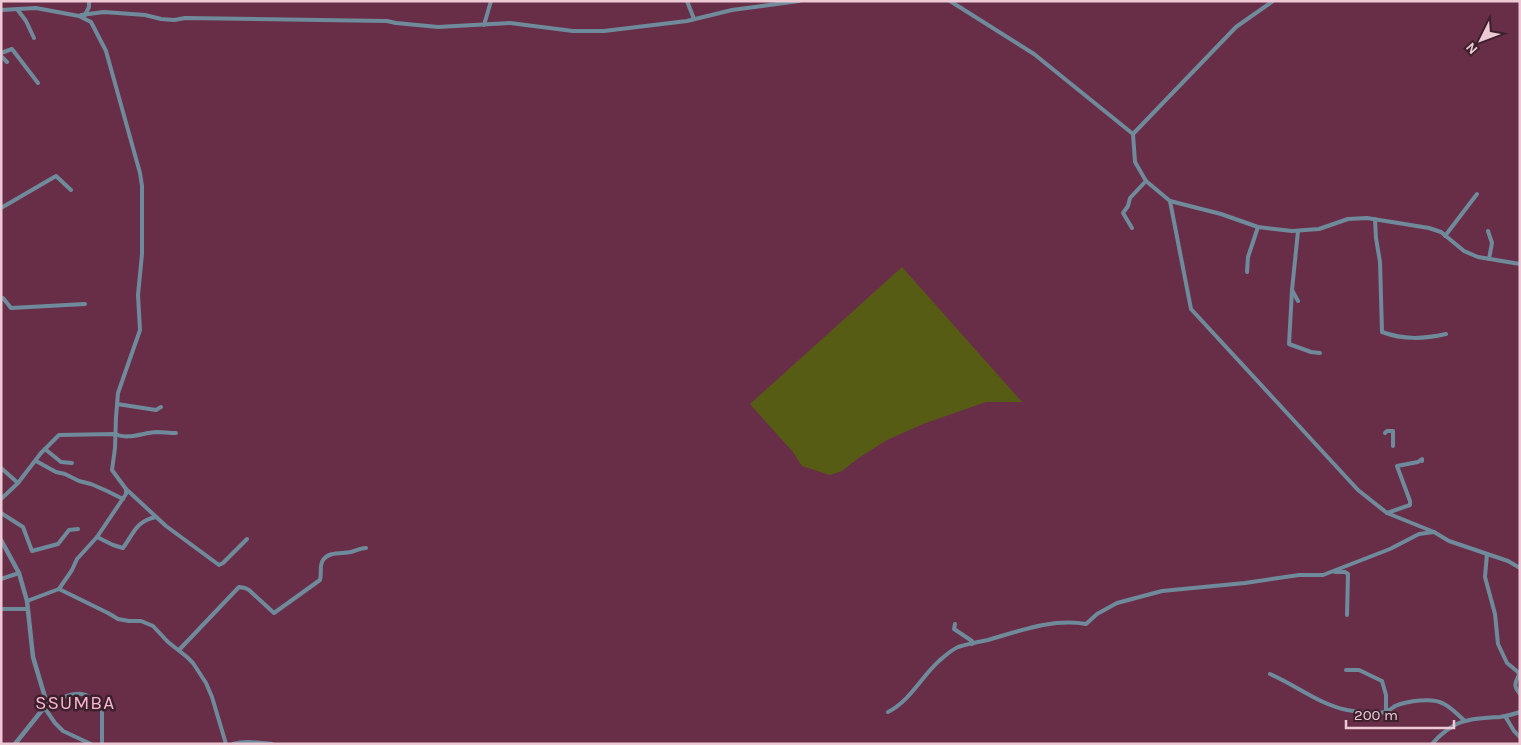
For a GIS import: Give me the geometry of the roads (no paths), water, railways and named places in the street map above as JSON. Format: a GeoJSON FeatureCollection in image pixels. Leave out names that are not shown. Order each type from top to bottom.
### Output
{"type":"FeatureCollection","features":[{"type":"Feature","properties":{"kind":"street"},"geometry":{"type":"LineString","coordinates":[[85,15],[89,8],[89,1]]}},
{"type":"Feature","properties":{"kind":"street"},"geometry":{"type":"LineString","coordinates":[[484,25],[492,1]]}},
{"type":"Feature","properties":{"kind":"street"},"geometry":{"type":"LineString","coordinates":[[686,1],[694,19]]}},
{"type":"Feature","properties":{"kind":"street"},"geometry":{"type":"LineString","coordinates":[[79,16],[104,12],[145,15],[174,20],[185,18],[388,21],[396,24],[438,27],[510,23],[573,31],[604,31],[694,19],[732,10],[799,1]]}},
{"type":"Feature","properties":{"kind":"street"},"geometry":{"type":"LineString","coordinates":[[950,1],[1034,54],[1133,134],[1135,162],[1146,181],[1170,201],[1221,214],[1258,227],[1298,231],[1318,230],[1348,219],[1367,218],[1430,228],[1440,232],[1464,251],[1489,259],[1520,264]]}},
{"type":"Feature","properties":{"kind":"street"},"geometry":{"type":"LineString","coordinates":[[1133,134],[1236,27],[1273,1]]}},
{"type":"Feature","properties":{"kind":"street"},"geometry":{"type":"LineString","coordinates":[[1,10],[36,8],[79,16],[91,22],[106,51],[142,186],[142,254],[138,295],[140,330],[121,383],[117,404],[112,467],[126,489],[156,517],[219,565],[247,539]]}},
{"type":"Feature","properties":{"kind":"street"},"geometry":{"type":"LineString","coordinates":[[17,9],[34,38]]}},
{"type":"Feature","properties":{"kind":"street"},"geometry":{"type":"LineString","coordinates":[[7,62],[1,55],[12,49],[38,83]]}},
{"type":"Feature","properties":{"kind":"street"},"geometry":{"type":"LineString","coordinates":[[1,208],[56,176],[71,190]]}},
{"type":"Feature","properties":{"kind":"street"},"geometry":{"type":"LineString","coordinates":[[1132,228],[1124,213],[1130,198],[1146,181]]}},
{"type":"Feature","properties":{"kind":"street"},"geometry":{"type":"LineString","coordinates":[[1445,236],[1477,194]]}},
{"type":"Feature","properties":{"kind":"street"},"geometry":{"type":"LineString","coordinates":[[1170,201],[1191,309],[1358,490],[1387,513],[1434,532],[1449,541],[1508,561],[1520,568]]}},
{"type":"Feature","properties":{"kind":"street"},"geometry":{"type":"LineString","coordinates":[[1375,219],[1380,262],[1382,332],[1393,336],[1410,338],[1432,338],[1446,334]]}},
{"type":"Feature","properties":{"kind":"street"},"geometry":{"type":"LineString","coordinates":[[1247,272],[1248,256],[1258,227]]}},
{"type":"Feature","properties":{"kind":"street"},"geometry":{"type":"LineString","coordinates":[[1298,231],[1297,255],[1294,262],[1289,344],[1311,352],[1320,353]]}},
{"type":"Feature","properties":{"kind":"street"},"geometry":{"type":"LineString","coordinates":[[1488,232],[1492,243],[1489,259]]}},
{"type":"Feature","properties":{"kind":"street"},"geometry":{"type":"LineString","coordinates":[[1292,290],[1298,301]]}},
{"type":"Feature","properties":{"kind":"street"},"geometry":{"type":"LineString","coordinates":[[1,298],[11,308],[85,304]]}},
{"type":"Feature","properties":{"kind":"street"},"geometry":{"type":"LineString","coordinates":[[117,404],[156,410],[161,407]]}},
{"type":"Feature","properties":{"kind":"street"},"geometry":{"type":"LineString","coordinates":[[1385,433],[1393,430],[1393,446]]}},
{"type":"Feature","properties":{"kind":"street"},"geometry":{"type":"LineString","coordinates":[[1,499],[18,483],[45,448],[61,435],[115,434],[120,436],[154,432],[176,433]]}},
{"type":"Feature","properties":{"kind":"street"},"geometry":{"type":"LineString","coordinates":[[45,448],[61,462],[72,463]]}},
{"type":"Feature","properties":{"kind":"street"},"geometry":{"type":"LineString","coordinates":[[1387,513],[1410,505],[1397,466],[1418,462],[1422,459],[1422,461]]}},
{"type":"Feature","properties":{"kind":"street"},"geometry":{"type":"LineString","coordinates":[[36,461],[56,472],[107,490],[123,500]]}},
{"type":"Feature","properties":{"kind":"street"},"geometry":{"type":"LineString","coordinates":[[1,468],[18,483]]}},
{"type":"Feature","properties":{"kind":"street"},"geometry":{"type":"LineString","coordinates":[[27,601],[59,589],[77,559],[97,537],[123,500],[126,489]]}},
{"type":"Feature","properties":{"kind":"street"},"geometry":{"type":"LineString","coordinates":[[1,513],[23,527],[32,551],[58,544],[69,530],[78,529]]}},
{"type":"Feature","properties":{"kind":"street"},"geometry":{"type":"LineString","coordinates":[[97,537],[122,548],[143,521],[156,517]]}},
{"type":"Feature","properties":{"kind":"street"},"geometry":{"type":"LineString","coordinates":[[1323,575],[1390,549],[1419,534],[1434,532]]}},
{"type":"Feature","properties":{"kind":"street"},"geometry":{"type":"LineString","coordinates":[[1,540],[19,573],[27,601],[33,657],[45,705],[56,724],[63,731],[91,744]]}},
{"type":"Feature","properties":{"kind":"street"},"geometry":{"type":"LineString","coordinates":[[179,650],[239,587],[249,590],[274,613],[320,580],[321,566],[326,557],[366,548]]}},
{"type":"Feature","properties":{"kind":"street"},"geometry":{"type":"LineString","coordinates":[[1487,554],[1485,577],[1495,614],[1498,644],[1507,663],[1518,672],[1519,675],[1514,684],[1520,694]]}},
{"type":"Feature","properties":{"kind":"street"},"geometry":{"type":"LineString","coordinates":[[888,712],[898,707],[912,694],[926,674],[958,647],[1048,624],[1077,622],[1086,624],[1097,614],[1117,603],[1162,591],[1245,583],[1299,575],[1323,575],[1345,572],[1348,574],[1348,615]]}},
{"type":"Feature","properties":{"kind":"street"},"geometry":{"type":"LineString","coordinates":[[1,580],[19,573]]}},
{"type":"Feature","properties":{"kind":"street"},"geometry":{"type":"LineString","coordinates":[[59,589],[118,619],[129,622],[140,621],[153,626],[179,650],[193,663],[206,683],[226,744]]}},
{"type":"Feature","properties":{"kind":"street"},"geometry":{"type":"LineString","coordinates":[[1,609],[28,609]]}},
{"type":"Feature","properties":{"kind":"street"},"geometry":{"type":"LineString","coordinates":[[955,624],[954,629],[972,641],[972,644]]}},
{"type":"Feature","properties":{"kind":"street"},"geometry":{"type":"LineString","coordinates":[[1346,670],[1359,670],[1382,681],[1386,695],[1386,712]]}},
{"type":"Feature","properties":{"kind":"street"},"geometry":{"type":"LineString","coordinates":[[1270,674],[1332,706],[1372,713],[1386,712],[1402,704],[1423,700],[1436,701],[1445,704],[1465,721]]}},
{"type":"Feature","properties":{"kind":"street"},"geometry":{"type":"LineString","coordinates":[[15,744],[45,705],[78,694],[87,696],[102,707],[102,744]]}},
{"type":"Feature","properties":{"kind":"street"},"geometry":{"type":"LineString","coordinates":[[1432,744],[1441,734],[1454,725],[1465,721],[1505,716],[1520,712]]}},
{"type":"Feature","properties":{"kind":"street"},"geometry":{"type":"LineString","coordinates":[[1505,716],[1520,737]]}},
{"type":"Feature","properties":{"kind":"street"},"geometry":{"type":"LineString","coordinates":[[233,744],[247,741],[272,744]]}},
{"type":"Feature","properties":{"kind":"district","name":"SSUMBA"},"geometry":{"type":"Point","coordinates":[75,702]}}]}
